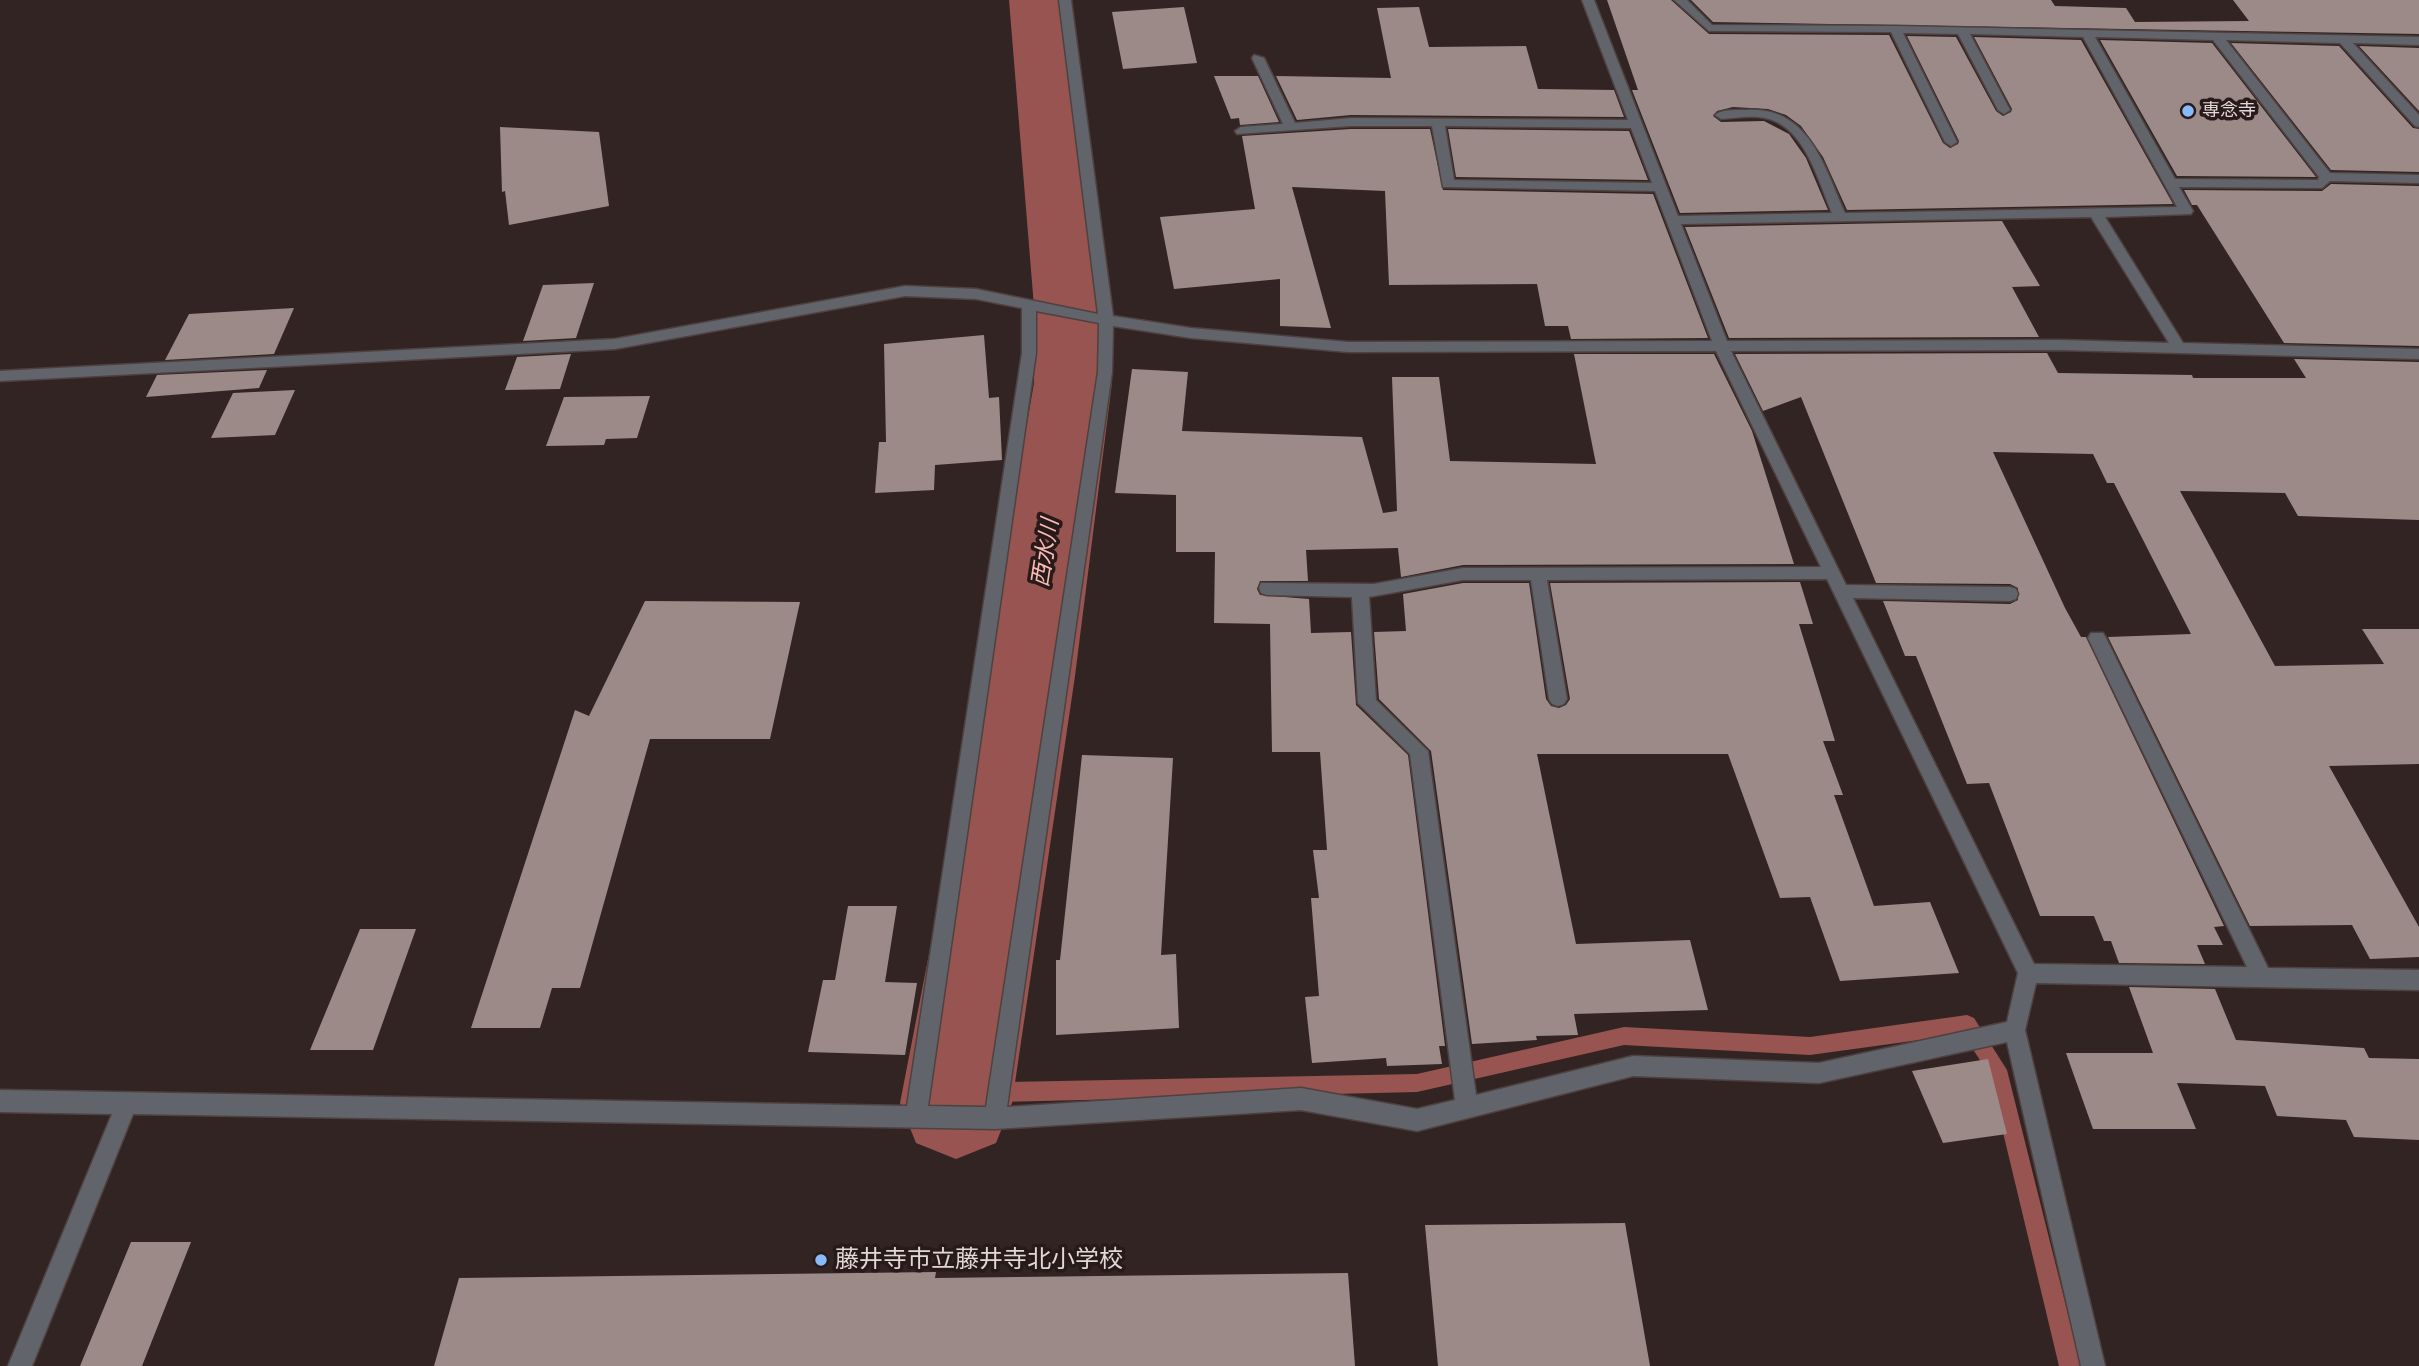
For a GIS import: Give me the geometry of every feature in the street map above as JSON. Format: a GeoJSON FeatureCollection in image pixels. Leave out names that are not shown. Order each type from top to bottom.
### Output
{"type":"FeatureCollection","features":[{"type":"Feature","properties":{"kind":"street"},"geometry":{"type":"LineString","coordinates":[[995,1118],[1103,386],[1106,320],[1065,0]]}},
{"type":"Feature","properties":{"kind":"street"},"geometry":{"type":"LineString","coordinates":[[1588,0],[1722,348],[2028,974],[2015,1030],[2093,1366]]}},
{"type":"Feature","properties":{"kind":"street"},"geometry":{"type":"LineString","coordinates":[[1680,0],[1709,28],[1895,29],[2419,41]]}},
{"type":"Feature","properties":{"kind":"street"},"geometry":{"type":"LineString","coordinates":[[1895,29],[1951,142]]}},
{"type":"Feature","properties":{"kind":"street"},"geometry":{"type":"LineString","coordinates":[[1962,31],[2004,110]]}},
{"type":"Feature","properties":{"kind":"street"},"geometry":{"type":"LineString","coordinates":[[1673,220],[2186,211],[2088,35]]}},
{"type":"Feature","properties":{"kind":"street"},"geometry":{"type":"LineString","coordinates":[[2218,37],[2326,177]]}},
{"type":"Feature","properties":{"kind":"street"},"geometry":{"type":"LineString","coordinates":[[2344,40],[2417,117]]}},
{"type":"Feature","properties":{"kind":"street"},"geometry":{"type":"LineString","coordinates":[[1258,58],[1291,127]]}},
{"type":"Feature","properties":{"kind":"street"},"geometry":{"type":"LineString","coordinates":[[1721,115],[1768,114],[1786,121],[1802,135],[1840,217]]}},
{"type":"Feature","properties":{"kind":"street"},"geometry":{"type":"LineString","coordinates":[[1241,131],[1351,122],[1635,124]]}},
{"type":"Feature","properties":{"kind":"street"},"geometry":{"type":"LineString","coordinates":[[1438,122],[1448,184],[1660,187]]}},
{"type":"Feature","properties":{"kind":"street"},"geometry":{"type":"LineString","coordinates":[[2170,183],[2322,184],[2326,177]]}},
{"type":"Feature","properties":{"kind":"street"},"geometry":{"type":"LineString","coordinates":[[2326,177],[2419,179]]}},
{"type":"Feature","properties":{"kind":"street"},"geometry":{"type":"LineString","coordinates":[[2095,212],[2179,348]]}},
{"type":"Feature","properties":{"kind":"street"},"geometry":{"type":"LineString","coordinates":[[0,376],[615,344],[905,291],[976,293],[1106,320],[1191,333],[1348,347],[2046,345],[2419,354]]}},
{"type":"Feature","properties":{"kind":"street"},"geometry":{"type":"LineString","coordinates":[[916,1116],[1029,354],[1029,304]]}},
{"type":"Feature","properties":{"kind":"street"},"geometry":{"type":"LineString","coordinates":[[1267,588],[1374,591],[1463,574],[1832,573]]}},
{"type":"Feature","properties":{"kind":"street"},"geometry":{"type":"LineString","coordinates":[[1538,574],[1558,699]]}},
{"type":"Feature","properties":{"kind":"street"},"geometry":{"type":"LineString","coordinates":[[1360,590],[1367,703],[1419,751],[1467,1107]]}},
{"type":"Feature","properties":{"kind":"street"},"geometry":{"type":"LineString","coordinates":[[1841,591],[2010,594]]}},
{"type":"Feature","properties":{"kind":"street"},"geometry":{"type":"LineString","coordinates":[[2097,638],[2262,977]]}},
{"type":"Feature","properties":{"kind":"street"},"geometry":{"type":"LineString","coordinates":[[2028,974],[2419,980]]}},
{"type":"Feature","properties":{"kind":"street"},"geometry":{"type":"LineString","coordinates":[[0,1101],[995,1118],[1301,1099],[1417,1120],[1633,1066],[1819,1073],[2015,1030]]}},
{"type":"Feature","properties":{"kind":"street"},"geometry":{"type":"LineString","coordinates":[[19,1366],[127,1102]]}},
{"type":"Feature","properties":{"kind":"building"},"geometry":{"type":"Polygon","coordinates":[[[1607,0],[1671,0],[1709,34],[1889,35],[1943,143],[1950,148],[1959,141],[1907,36],[1956,37],[1996,111],[2003,116],[2012,109],[1974,37],[2081,40],[2173,204],[1847,210],[1823,157],[1801,126],[1786,115],[1768,109],[1733,107],[1717,111],[1713,116],[1721,122],[1764,121],[1789,134],[1806,158],[1828,210],[1680,213],[1632,90],[1638,90],[1607,0]]]}},
{"type":"Feature","properties":{"kind":"building"},"geometry":{"type":"Polygon","coordinates":[[[1691,0],[2051,0],[2055,6],[2126,8],[2135,22],[2249,21],[2233,0],[2419,0],[2419,34],[1713,22],[1691,0]]]}},
{"type":"Feature","properties":{"kind":"building"},"geometry":{"type":"Polygon","coordinates":[[[1184,7],[1197,63],[1123,69],[1112,12],[1184,7]]]}},
{"type":"Feature","properties":{"kind":"building"},"geometry":{"type":"Polygon","coordinates":[[[1419,7],[1429,47],[1526,46],[1538,89],[1614,90],[1624,117],[1351,115],[1297,120],[1276,76],[1391,78],[1377,8],[1419,7]]]}},
{"type":"Feature","properties":{"kind":"building"},"geometry":{"type":"Polygon","coordinates":[[[2100,40],[2212,43],[2316,177],[2177,176],[2100,40]]]}},
{"type":"Feature","properties":{"kind":"building"},"geometry":{"type":"Polygon","coordinates":[[[2231,43],[2339,46],[2413,128],[2419,129],[2419,172],[2331,170],[2231,43]]]}},
{"type":"Feature","properties":{"kind":"building"},"geometry":{"type":"Polygon","coordinates":[[[2359,46],[2419,48],[2419,111],[2359,46]]]}},
{"type":"Feature","properties":{"kind":"building"},"geometry":{"type":"Polygon","coordinates":[[[1214,76],[1258,76],[1279,122],[1240,125],[1239,118],[1231,119],[1214,76]]]}},
{"type":"Feature","properties":{"kind":"building"},"geometry":{"type":"Polygon","coordinates":[[[500,127],[599,132],[609,206],[509,225],[505,191],[502,192],[500,127]]]}},
{"type":"Feature","properties":{"kind":"building"},"geometry":{"type":"Polygon","coordinates":[[[1351,129],[1430,129],[1443,190],[1653,194],[1708,338],[1571,339],[1568,326],[1545,326],[1537,284],[1389,285],[1385,191],[1292,187],[1331,328],[1280,326],[1280,279],[1174,289],[1160,217],[1255,209],[1242,136],[1351,129]]]}},
{"type":"Feature","properties":{"kind":"building"},"geometry":{"type":"Polygon","coordinates":[[[1448,129],[1629,131],[1648,180],[1456,177],[1448,129]]]}},
{"type":"Feature","properties":{"kind":"building"},"geometry":{"type":"Polygon","coordinates":[[[2331,184],[2419,186],[2419,346],[2284,343],[2197,205],[2192,205],[2184,190],[2322,191],[2331,184]]]}},
{"type":"Feature","properties":{"kind":"building"},"geometry":{"type":"Polygon","coordinates":[[[2002,221],[2040,286],[2012,287],[2039,337],[1729,338],[1685,227],[2002,221]]]}},
{"type":"Feature","properties":{"kind":"building"},"geometry":{"type":"Polygon","coordinates":[[[594,283],[576,338],[523,341],[543,285],[594,283]]]}},
{"type":"Feature","properties":{"kind":"building"},"geometry":{"type":"Polygon","coordinates":[[[294,308],[274,354],[165,360],[189,314],[294,308]]]}},
{"type":"Feature","properties":{"kind":"building"},"geometry":{"type":"Polygon","coordinates":[[[984,335],[989,398],[999,397],[1002,460],[935,465],[934,490],[875,493],[879,442],[886,442],[884,344],[984,335]]]}},
{"type":"Feature","properties":{"kind":"building"},"geometry":{"type":"Polygon","coordinates":[[[2047,353],[2058,373],[2192,375],[2193,378],[2306,378],[2294,359],[2419,362],[2419,520],[2298,516],[2285,493],[2180,491],[2275,666],[2384,664],[2362,629],[2419,629],[2419,764],[2329,766],[2419,927],[2419,957],[2370,959],[2352,925],[2250,926],[2108,637],[2191,634],[2114,483],[2107,483],[2093,454],[1993,452],[2065,608],[2081,637],[2086,637],[2224,926],[2214,927],[2223,945],[2197,945],[2205,964],[2119,963],[2111,941],[2104,941],[2094,916],[2040,916],[1989,783],[1967,784],[1916,656],[1905,656],[1883,601],[2010,604],[2018,600],[2018,588],[2010,584],[1876,583],[1801,397],[1763,411],[1735,354],[2047,353]]]}},
{"type":"Feature","properties":{"kind":"building"},"geometry":{"type":"Polygon","coordinates":[[[571,354],[560,389],[505,390],[517,357],[571,354]]]}},
{"type":"Feature","properties":{"kind":"building"},"geometry":{"type":"Polygon","coordinates":[[[1574,354],[1714,354],[1752,431],[1794,564],[1463,565],[1401,577],[1398,548],[1306,550],[1308,581],[1260,581],[1257,589],[1260,595],[1309,599],[1311,633],[1351,632],[1356,705],[1408,755],[1445,1046],[1439,1046],[1442,1064],[1387,1066],[1386,1058],[1312,1063],[1305,997],[1319,996],[1311,898],[1319,898],[1313,850],[1327,850],[1320,752],[1272,752],[1270,624],[1214,623],[1215,552],[1176,552],[1176,495],[1115,493],[1132,369],[1188,372],[1182,431],[1362,437],[1383,513],[1397,511],[1392,377],[1439,377],[1450,461],[1596,464],[1574,354]]]}},
{"type":"Feature","properties":{"kind":"building"},"geometry":{"type":"Polygon","coordinates":[[[267,370],[259,388],[146,397],[157,375],[267,370]]]}},
{"type":"Feature","properties":{"kind":"building"},"geometry":{"type":"Polygon","coordinates":[[[295,390],[275,435],[211,438],[233,393],[295,390]]]}},
{"type":"Feature","properties":{"kind":"building"},"geometry":{"type":"Polygon","coordinates":[[[650,396],[637,438],[606,439],[604,445],[546,446],[564,397],[650,396]]]}},
{"type":"Feature","properties":{"kind":"building"},"geometry":{"type":"Polygon","coordinates":[[[1800,582],[1813,624],[1799,624],[1835,741],[1823,741],[1843,795],[1834,795],[1874,906],[1930,902],[1959,973],[1840,981],[1810,897],[1780,898],[1728,754],[1537,754],[1576,944],[1690,940],[1708,1010],[1574,1014],[1578,1035],[1536,1036],[1537,1040],[1472,1044],[1431,751],[1379,699],[1374,632],[1406,631],[1403,594],[1463,583],[1529,583],[1546,699],[1551,706],[1559,708],[1566,705],[1570,699],[1550,583],[1800,582]]]}},
{"type":"Feature","properties":{"kind":"building"},"geometry":{"type":"Polygon","coordinates":[[[645,601],[800,602],[770,739],[650,739],[580,988],[552,988],[540,1028],[471,1028],[575,710],[589,716],[645,601]]]}},
{"type":"Feature","properties":{"kind":"building"},"geometry":{"type":"Polygon","coordinates":[[[1082,755],[1173,758],[1161,955],[1176,954],[1179,1028],[1056,1035],[1056,960],[1060,960],[1082,755]]]}},
{"type":"Feature","properties":{"kind":"building"},"geometry":{"type":"Polygon","coordinates":[[[848,906],[897,906],[885,982],[917,983],[905,1055],[808,1052],[823,980],[835,980],[848,906]]]}},
{"type":"Feature","properties":{"kind":"building"},"geometry":{"type":"Polygon","coordinates":[[[360,929],[416,929],[373,1050],[310,1050],[360,929]]]}},
{"type":"Feature","properties":{"kind":"building"},"geometry":{"type":"Polygon","coordinates":[[[2129,987],[2215,989],[2236,1040],[2364,1048],[2369,1058],[2419,1059],[2419,1140],[2354,1137],[2346,1120],[2277,1116],[2265,1086],[2177,1083],[2196,1129],[2093,1129],[2066,1053],[2153,1053],[2129,987]]]}},
{"type":"Feature","properties":{"kind":"building"},"geometry":{"type":"Polygon","coordinates":[[[1988,1059],[2007,1134],[1943,1143],[1912,1071],[1988,1059]]]}},
{"type":"Feature","properties":{"kind":"building"},"geometry":{"type":"Polygon","coordinates":[[[1625,1223],[1650,1366],[1438,1366],[1425,1225],[1625,1223]]]}},
{"type":"Feature","properties":{"kind":"building"},"geometry":{"type":"Polygon","coordinates":[[[131,1242],[191,1242],[142,1366],[80,1366],[131,1242]]]}},
{"type":"Feature","properties":{"kind":"building"},"geometry":{"type":"Polygon","coordinates":[[[936,1272],[935,1278],[1348,1273],[1355,1366],[434,1366],[459,1278],[936,1272]]]}},
{"type":"Feature","properties":{"kind":"waterway","name":"西水川"},"geometry":{"type":"LineString","coordinates":[[956,1103],[1029,676],[1073,383],[1073,319],[1039,0]]}},
{"type":"Feature","properties":{"kind":"waterway"},"geometry":{"type":"LineString","coordinates":[[957,1093],[1417,1083],[1624,1036],[1810,1046],[1967,1024],[1998,1070],[2070,1366]]}},
{"type":"Feature","properties":{"kind":"place","name":"専念寺"},"geometry":{"type":"Point","coordinates":[2188,111]}},
{"type":"Feature","properties":{"kind":"place","name":"藤井寺市立藤井寺北小学校"},"geometry":{"type":"Point","coordinates":[821,1260]}}]}
